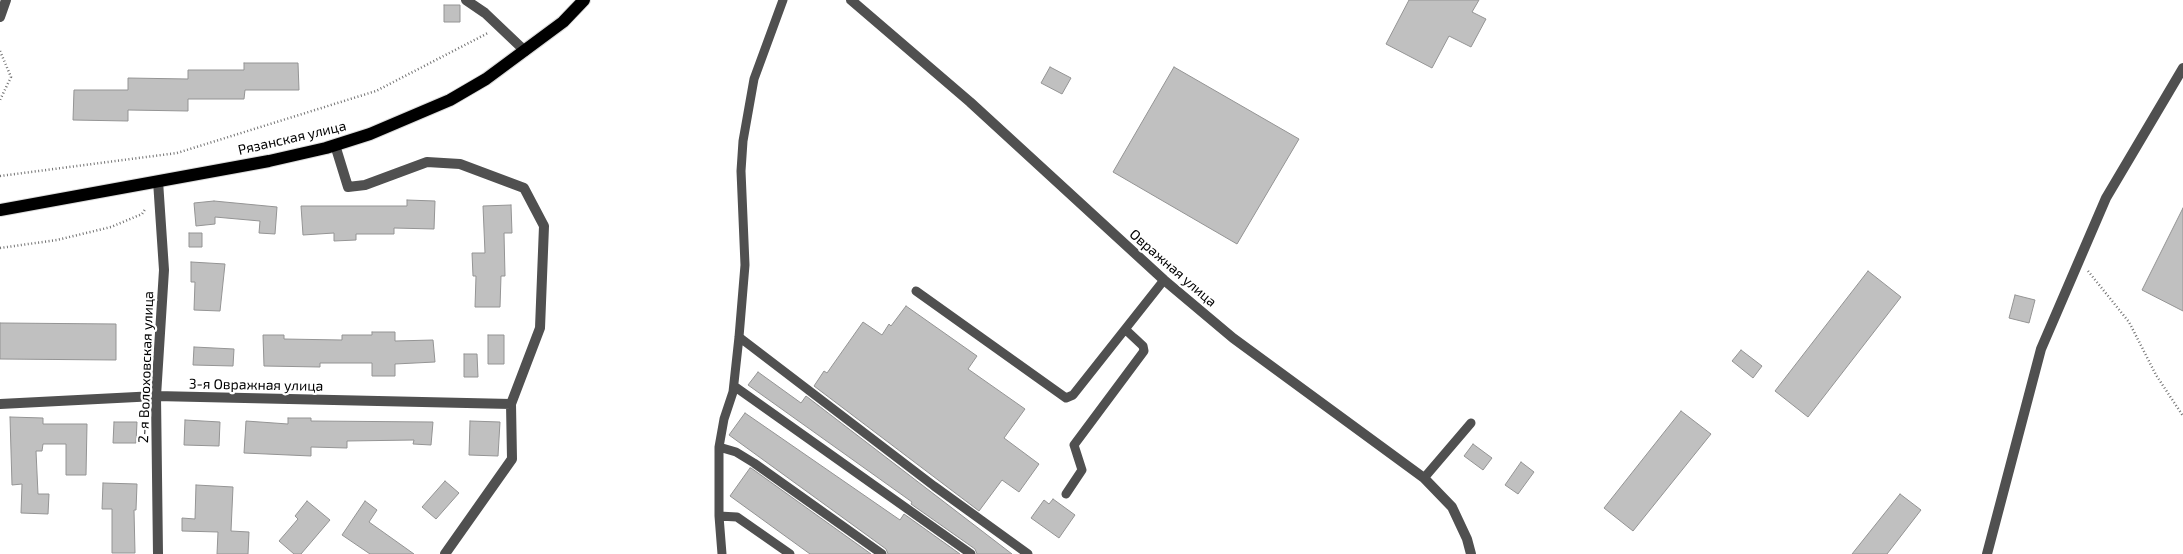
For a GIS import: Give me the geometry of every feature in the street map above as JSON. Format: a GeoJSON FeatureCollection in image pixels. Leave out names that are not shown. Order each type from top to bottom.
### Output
{"type":"FeatureCollection","features":[{"type":"Feature","properties":{"kind":"main road","name":"Рязанская улица"},"geometry":{"type":"LineString","coordinates":[[0,210],[269,161],[335,145],[370,134],[450,100],[486,79],[563,22],[584,0]]}},
{"type":"Feature","properties":{"kind":"street"},"geometry":{"type":"LineString","coordinates":[[0,17],[6,0]]}},
{"type":"Feature","properties":{"kind":"street"},"geometry":{"type":"LineString","coordinates":[[466,0],[485,13],[525,51]]}},
{"type":"Feature","properties":{"kind":"street","name":"Овражная улица"},"geometry":{"type":"LineString","coordinates":[[850,0],[970,102],[1164,280],[1233,338],[1424,478],[1452,507],[1467,539],[1470,554]]}},
{"type":"Feature","properties":{"kind":"street"},"geometry":{"type":"LineString","coordinates":[[1988,554],[2041,349],[2106,198],[2183,68]]}},
{"type":"Feature","properties":{"kind":"street"},"geometry":{"type":"LineString","coordinates":[[335,145],[348,187],[365,185],[427,162],[460,164],[524,188],[544,226],[540,328],[511,404],[512,459],[445,554]]}},
{"type":"Feature","properties":{"kind":"street","name":"2-я Волоховская улица"},"geometry":{"type":"LineString","coordinates":[[158,181],[164,270],[156,396],[158,554]]}},
{"type":"Feature","properties":{"kind":"street","name":"3-я Овражная улица"},"geometry":{"type":"LineString","coordinates":[[0,404],[156,396],[511,404]]}},
{"type":"Feature","properties":{"kind":"lane"},"geometry":{"type":"LineString","coordinates":[[722,554],[719,516],[719,447],[734,386],[739,337],[744,265],[741,171],[743,141],[754,79],[783,0]]}},
{"type":"Feature","properties":{"kind":"lane"},"geometry":{"type":"LineString","coordinates":[[916,291],[1066,398],[1073,395],[1164,280]]}},
{"type":"Feature","properties":{"kind":"lane"},"geometry":{"type":"LineString","coordinates":[[1066,494],[1082,470],[1074,445],[1144,351],[1143,346],[1126,330]]}},
{"type":"Feature","properties":{"kind":"lane"},"geometry":{"type":"LineString","coordinates":[[739,337],[934,486],[1028,554]]}},
{"type":"Feature","properties":{"kind":"lane"},"geometry":{"type":"LineString","coordinates":[[734,386],[972,554]]}},
{"type":"Feature","properties":{"kind":"lane"},"geometry":{"type":"LineString","coordinates":[[1424,478],[1470,423]]}},
{"type":"Feature","properties":{"kind":"lane"},"geometry":{"type":"LineString","coordinates":[[719,447],[736,452],[754,463],[882,554]]}},
{"type":"Feature","properties":{"kind":"lane"},"geometry":{"type":"LineString","coordinates":[[719,516],[737,517],[790,554]]}},
{"type":"Feature","properties":{"kind":"path"},"geometry":{"type":"LineString","coordinates":[[0,176],[177,153],[376,91],[499,27]]}},
{"type":"Feature","properties":{"kind":"path"},"geometry":{"type":"LineString","coordinates":[[0,50],[11,77],[0,100]]}},
{"type":"Feature","properties":{"kind":"path"},"geometry":{"type":"LineString","coordinates":[[0,248],[57,240],[111,227],[142,214],[148,205]]}},
{"type":"Feature","properties":{"kind":"path"},"geometry":{"type":"LineString","coordinates":[[2079,260],[2129,322],[2156,375],[2183,416]]}},
{"type":"Feature","properties":{"kind":"building"},"geometry":{"type":"Polygon","coordinates":[[[1409,0],[1479,0],[1472,12],[1486,19],[1471,47],[1449,36],[1432,68],[1386,44],[1409,0]]]}},
{"type":"Feature","properties":{"kind":"building"},"geometry":{"type":"Polygon","coordinates":[[[444,5],[460,5],[460,22],[444,22],[444,5]]]}},
{"type":"Feature","properties":{"kind":"building"},"geometry":{"type":"Polygon","coordinates":[[[244,63],[298,63],[299,90],[245,90],[244,99],[188,99],[188,111],[128,110],[128,121],[73,120],[74,90],[128,90],[128,78],[188,79],[188,70],[244,70],[244,63]]]}},
{"type":"Feature","properties":{"kind":"building"},"geometry":{"type":"Polygon","coordinates":[[[1050,67],[1071,78],[1062,94],[1041,83],[1050,67]]]}},
{"type":"Feature","properties":{"kind":"building"},"geometry":{"type":"Polygon","coordinates":[[[1174,67],[1299,139],[1237,244],[1113,172],[1174,67]]]}},
{"type":"Feature","properties":{"kind":"building"},"geometry":{"type":"Polygon","coordinates":[[[407,200],[435,201],[434,229],[394,228],[394,234],[356,234],[356,240],[334,241],[334,233],[303,235],[301,206],[407,206],[407,200]]]}},
{"type":"Feature","properties":{"kind":"building"},"geometry":{"type":"Polygon","coordinates":[[[214,201],[277,207],[275,234],[259,233],[260,221],[215,217],[215,224],[196,226],[194,203],[214,201]]]}},
{"type":"Feature","properties":{"kind":"building"},"geometry":{"type":"Polygon","coordinates":[[[511,205],[512,233],[504,233],[505,276],[501,276],[500,307],[475,307],[476,276],[473,276],[472,253],[485,253],[483,206],[511,205]]]}},
{"type":"Feature","properties":{"kind":"building"},"geometry":{"type":"Polygon","coordinates":[[[2183,208],[2183,311],[2142,290],[2183,208]]]}},
{"type":"Feature","properties":{"kind":"building"},"geometry":{"type":"Polygon","coordinates":[[[189,233],[202,233],[202,247],[189,247],[189,233]]]}},
{"type":"Feature","properties":{"kind":"building"},"geometry":{"type":"Polygon","coordinates":[[[191,262],[225,264],[220,311],[194,310],[195,282],[191,282],[191,262]]]}},
{"type":"Feature","properties":{"kind":"building"},"geometry":{"type":"Polygon","coordinates":[[[1868,271],[1901,297],[1808,417],[1775,391],[1868,271]]]}},
{"type":"Feature","properties":{"kind":"building"},"geometry":{"type":"Polygon","coordinates":[[[2015,295],[2035,300],[2029,323],[2009,318],[2015,295]]]}},
{"type":"Feature","properties":{"kind":"building"},"geometry":{"type":"Polygon","coordinates":[[[906,306],[977,356],[968,369],[1025,409],[1004,438],[1039,464],[1019,492],[1002,480],[979,511],[814,386],[824,371],[827,373],[863,322],[882,335],[889,324],[891,326],[906,306]]]}},
{"type":"Feature","properties":{"kind":"building"},"geometry":{"type":"Polygon","coordinates":[[[0,323],[116,324],[116,360],[0,359],[0,323]]]}},
{"type":"Feature","properties":{"kind":"building"},"geometry":{"type":"Polygon","coordinates":[[[372,332],[395,332],[395,341],[433,340],[435,362],[395,364],[395,376],[372,376],[372,363],[320,363],[320,367],[264,366],[263,335],[284,335],[284,339],[342,340],[342,335],[372,335],[372,332]]]}},
{"type":"Feature","properties":{"kind":"building"},"geometry":{"type":"Polygon","coordinates":[[[488,335],[504,335],[504,364],[488,364],[488,335]]]}},
{"type":"Feature","properties":{"kind":"building"},"geometry":{"type":"Polygon","coordinates":[[[194,347],[234,349],[233,366],[193,365],[194,347]]]}},
{"type":"Feature","properties":{"kind":"building"},"geometry":{"type":"Polygon","coordinates":[[[1741,350],[1762,366],[1753,378],[1732,361],[1741,350]]]}},
{"type":"Feature","properties":{"kind":"building"},"geometry":{"type":"Polygon","coordinates":[[[464,354],[477,354],[478,377],[464,377],[464,354]]]}},
{"type":"Feature","properties":{"kind":"building"},"geometry":{"type":"Polygon","coordinates":[[[758,372],[801,403],[806,396],[1012,554],[977,554],[975,549],[911,504],[912,502],[748,385],[758,372]]]}},
{"type":"Feature","properties":{"kind":"building"},"geometry":{"type":"Polygon","coordinates":[[[1681,411],[1711,434],[1633,531],[1604,508],[1681,411]]]}},
{"type":"Feature","properties":{"kind":"building"},"geometry":{"type":"Polygon","coordinates":[[[745,413],[900,520],[904,514],[960,554],[888,554],[886,549],[729,435],[745,413]]]}},
{"type":"Feature","properties":{"kind":"building"},"geometry":{"type":"Polygon","coordinates":[[[10,417],[43,418],[43,424],[87,424],[86,475],[66,475],[66,444],[43,444],[42,451],[36,451],[38,494],[49,494],[48,514],[21,513],[22,484],[12,485],[10,417]]]}},
{"type":"Feature","properties":{"kind":"building"},"geometry":{"type":"Polygon","coordinates":[[[288,418],[311,418],[311,421],[433,422],[431,445],[413,444],[414,440],[347,441],[347,448],[311,447],[311,456],[244,453],[246,421],[288,424],[288,418]]]}},
{"type":"Feature","properties":{"kind":"building"},"geometry":{"type":"Polygon","coordinates":[[[185,420],[220,422],[219,446],[184,445],[185,420]]]}},
{"type":"Feature","properties":{"kind":"building"},"geometry":{"type":"Polygon","coordinates":[[[470,421],[500,422],[498,456],[469,455],[470,421]]]}},
{"type":"Feature","properties":{"kind":"building"},"geometry":{"type":"Polygon","coordinates":[[[114,422],[137,422],[136,443],[113,443],[114,422]]]}},
{"type":"Feature","properties":{"kind":"building"},"geometry":{"type":"Polygon","coordinates":[[[1473,444],[1492,458],[1483,470],[1464,456],[1473,444]]]}},
{"type":"Feature","properties":{"kind":"building"},"geometry":{"type":"Polygon","coordinates":[[[1521,462],[1534,472],[1518,494],[1505,485],[1521,462]]]}},
{"type":"Feature","properties":{"kind":"building"},"geometry":{"type":"Polygon","coordinates":[[[750,468],[871,554],[810,554],[730,496],[750,468]]]}},
{"type":"Feature","properties":{"kind":"building"},"geometry":{"type":"Polygon","coordinates":[[[445,481],[459,493],[436,519],[422,507],[445,481]]]}},
{"type":"Feature","properties":{"kind":"building"},"geometry":{"type":"Polygon","coordinates":[[[103,483],[137,484],[136,510],[134,510],[135,553],[112,553],[112,509],[102,509],[103,483]]]}},
{"type":"Feature","properties":{"kind":"building"},"geometry":{"type":"Polygon","coordinates":[[[196,485],[233,487],[231,531],[249,532],[248,554],[217,554],[218,532],[182,531],[182,518],[195,519],[196,485]]]}},
{"type":"Feature","properties":{"kind":"building"},"geometry":{"type":"Polygon","coordinates":[[[1900,494],[1921,510],[1887,554],[1852,554],[1900,494]]]}},
{"type":"Feature","properties":{"kind":"building"},"geometry":{"type":"Polygon","coordinates":[[[1053,499],[1075,515],[1059,538],[1031,518],[1044,500],[1049,504],[1053,499]]]}},
{"type":"Feature","properties":{"kind":"building"},"geometry":{"type":"Polygon","coordinates":[[[307,501],[330,520],[301,554],[294,554],[279,541],[298,519],[295,516],[307,501]]]}},
{"type":"Feature","properties":{"kind":"building"},"geometry":{"type":"Polygon","coordinates":[[[365,501],[377,510],[369,522],[414,554],[370,554],[342,535],[365,501]]]}}]}
